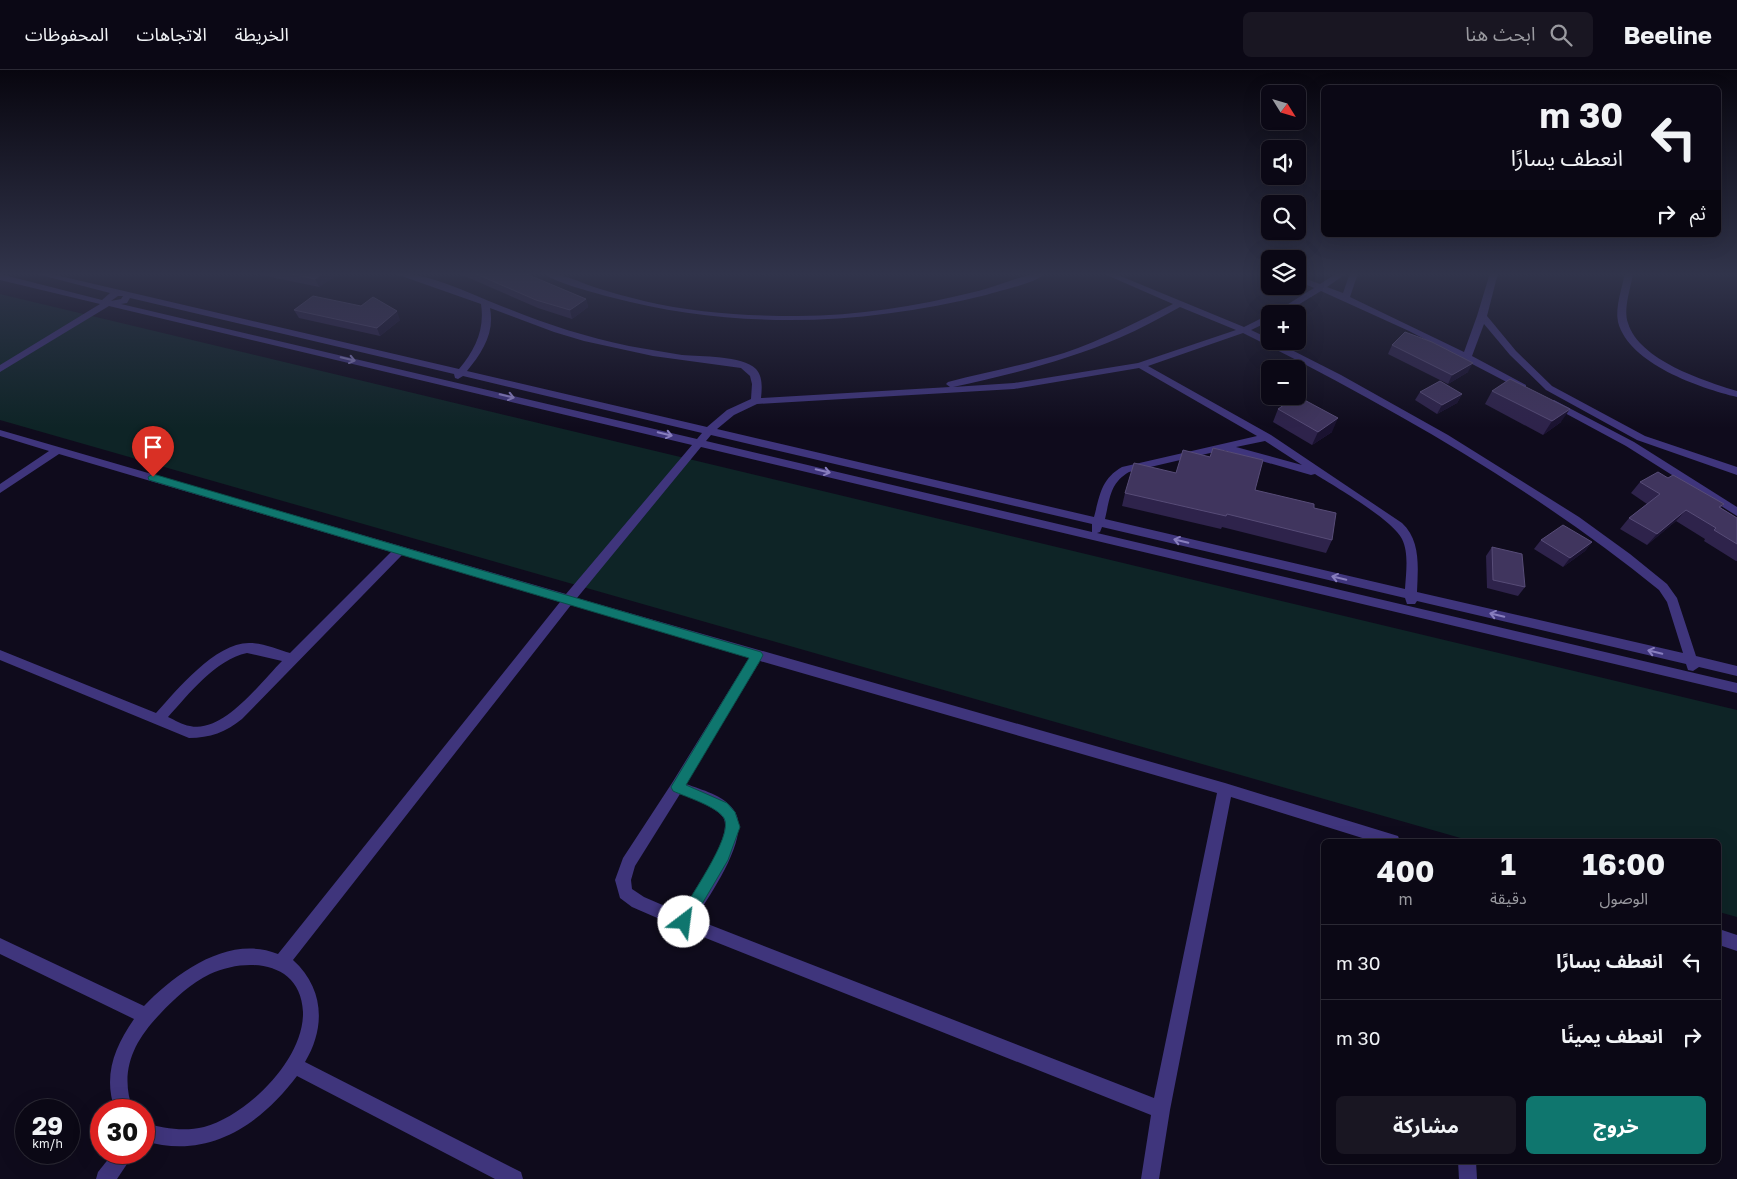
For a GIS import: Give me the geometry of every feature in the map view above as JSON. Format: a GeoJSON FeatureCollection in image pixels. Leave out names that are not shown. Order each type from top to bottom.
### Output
{"type":"FeatureCollection","features":[{"type":"Feature","properties":{"kind":"street"},"geometry":{"type":"LineString","coordinates":[[0,368],[73,325]]}},
{"type":"Feature","properties":{"kind":"street"},"geometry":{"type":"LineString","coordinates":[[198,325],[1737,688]]}},
{"type":"Feature","properties":{"kind":"street"},"geometry":{"type":"LineString","coordinates":[[257,325],[1737,671]]}},
{"type":"Feature","properties":{"kind":"street"},"geometry":{"type":"LineString","coordinates":[[451,383],[476,354],[485,336],[487,325]]}},
{"type":"Feature","properties":{"kind":"street"},"geometry":{"type":"LineString","coordinates":[[540,325],[601,343],[660,354],[735,364],[750,369],[756,376],[756,401]]}},
{"type":"Feature","properties":{"kind":"street"},"geometry":{"type":"LineString","coordinates":[[907,392],[1017,370],[1066,355],[1138,325]]}},
{"type":"Feature","properties":{"kind":"street"},"geometry":{"type":"LineString","coordinates":[[1232,325],[1393,407],[1514,480],[1626,557],[1663,587],[1674,602],[1696,678]]}},
{"type":"Feature","properties":{"kind":"street"},"geometry":{"type":"LineString","coordinates":[[282,962],[569,600],[710,430],[727,414],[741,406],[756,401],[1014,386],[1140,365],[1254,325]]}},
{"type":"Feature","properties":{"kind":"street"},"geometry":{"type":"LineString","coordinates":[[1400,325],[1466,356],[1537,394],[1547,393],[1641,438],[1737,471]]}},
{"type":"Feature","properties":{"kind":"street"},"geometry":{"type":"LineString","coordinates":[[1466,356],[1478,325]]}},
{"type":"Feature","properties":{"kind":"street"},"geometry":{"type":"LineString","coordinates":[[1489,325],[1547,393],[1737,512]]}},
{"type":"Feature","properties":{"kind":"street"},"geometry":{"type":"LineString","coordinates":[[1623,325],[1631,339],[1656,361],[1705,384],[1737,394]]}},
{"type":"Feature","properties":{"kind":"street"},"geometry":{"type":"LineString","coordinates":[[1140,365],[1267,437],[1396,524],[1407,536],[1411,554],[1411,611]]}},
{"type":"Feature","properties":{"kind":"street"},"geometry":{"type":"LineString","coordinates":[[0,432],[757,655],[1226,789],[1387,839]]}},
{"type":"Feature","properties":{"kind":"street"},"geometry":{"type":"LineString","coordinates":[[1095,536],[1109,484],[1114,476],[1137,466],[1226,448],[1267,437]]}},
{"type":"Feature","properties":{"kind":"street"},"geometry":{"type":"LineString","coordinates":[[1630,444],[1641,438]]}},
{"type":"Feature","properties":{"kind":"street"},"geometry":{"type":"LineString","coordinates":[[1226,448],[1323,474]]}},
{"type":"Feature","properties":{"kind":"street"},"geometry":{"type":"LineString","coordinates":[[0,489],[57,450]]}},
{"type":"Feature","properties":{"kind":"street"},"geometry":{"type":"LineString","coordinates":[[0,655],[54,675],[189,732],[202,733],[217,730],[230,722],[401,549]]}},
{"type":"Feature","properties":{"kind":"street"},"geometry":{"type":"LineString","coordinates":[[157,720],[210,668],[234,652],[246,648],[292,659]]}},
{"type":"Feature","properties":{"kind":"street"},"geometry":{"type":"LineString","coordinates":[[757,655],[677,787],[628,863],[623,880],[625,893],[638,902],[684,922],[1161,1110]]}},
{"type":"Feature","properties":{"kind":"street"},"geometry":{"type":"LineString","coordinates":[[677,787],[722,807],[730,816],[733,827],[723,855],[684,922]]}},
{"type":"Feature","properties":{"kind":"street"},"geometry":{"type":"LineString","coordinates":[[1150,1179],[1161,1110],[1226,789]]}},
{"type":"Feature","properties":{"kind":"street"},"geometry":{"type":"LineString","coordinates":[[1721,938],[1737,943]]}},
{"type":"Feature","properties":{"kind":"street"},"geometry":{"type":"LineString","coordinates":[[0,946],[146,1016]]}},
{"type":"Feature","properties":{"kind":"street"},"geometry":{"type":"LineString","coordinates":[[120,1099],[118,1092],[121,1064],[133,1035],[146,1016],[177,985],[205,968],[233,959],[260,956],[282,962],[298,974],[308,991],[312,1013],[307,1038],[294,1065],[271,1095],[239,1120],[204,1136],[171,1140],[155,1135]]}},
{"type":"Feature","properties":{"kind":"street"},"geometry":{"type":"LineString","coordinates":[[294,1065],[514,1179]]}},
{"type":"Feature","properties":{"kind":"street"},"geometry":{"type":"LineString","coordinates":[[105,1179],[117,1164]]}},
{"type":"Feature","properties":{"kind":"street"},"geometry":{"type":"LineString","coordinates":[[1467,1164],[1468,1179]]}},
{"type":"Feature","properties":{"kind":"green space"},"geometry":{"type":"Polygon","coordinates":[[[0,325],[128,325],[1737,710],[1737,917],[1721,913],[1721,839],[1464,839],[0,420],[0,325]]]}},
{"type":"Feature","properties":{"kind":"building"},"geometry":{"type":"Polygon","coordinates":[[[362,325],[381,325],[377,328],[362,325]]]}},
{"type":"Feature","properties":{"kind":"building"},"geometry":{"type":"Polygon","coordinates":[[[1405,332],[1432,342],[1473,363],[1452,375],[1392,345],[1405,332]]]}},
{"type":"Feature","properties":{"kind":"building"},"geometry":{"type":"Polygon","coordinates":[[[1510,379],[1570,409],[1552,421],[1492,391],[1510,379]]]}},
{"type":"Feature","properties":{"kind":"building"},"geometry":{"type":"Polygon","coordinates":[[[1440,381],[1462,394],[1442,405],[1420,392],[1440,381]]]}},
{"type":"Feature","properties":{"kind":"building"},"geometry":{"type":"Polygon","coordinates":[[[1306,401],[1338,418],[1318,432],[1278,409],[1284,405],[1306,405],[1306,401]]]}},
{"type":"Feature","properties":{"kind":"building"},"geometry":{"type":"Polygon","coordinates":[[[1213,448],[1263,460],[1255,490],[1314,504],[1314,508],[1336,513],[1332,540],[1227,514],[1226,516],[1125,493],[1134,463],[1176,473],[1183,450],[1210,457],[1213,448]]]}},
{"type":"Feature","properties":{"kind":"building"},"geometry":{"type":"Polygon","coordinates":[[[1658,472],[1668,478],[1673,475],[1724,504],[1719,507],[1737,518],[1737,544],[1714,530],[1716,528],[1686,510],[1657,534],[1629,518],[1660,494],[1640,482],[1658,472]]]}},
{"type":"Feature","properties":{"kind":"building"},"geometry":{"type":"Polygon","coordinates":[[[1563,525],[1592,542],[1570,558],[1541,540],[1563,525]]]}},
{"type":"Feature","properties":{"kind":"building"},"geometry":{"type":"Polygon","coordinates":[[[1492,547],[1522,554],[1525,587],[1493,580],[1492,547]]]}},
{"type":"Feature","properties":{"kind":"route"},"geometry":{"type":"LineString","coordinates":[[153,477],[757,655],[677,787],[706,798],[722,807],[730,816],[733,827],[730,840],[723,855],[684,922]]}}]}
